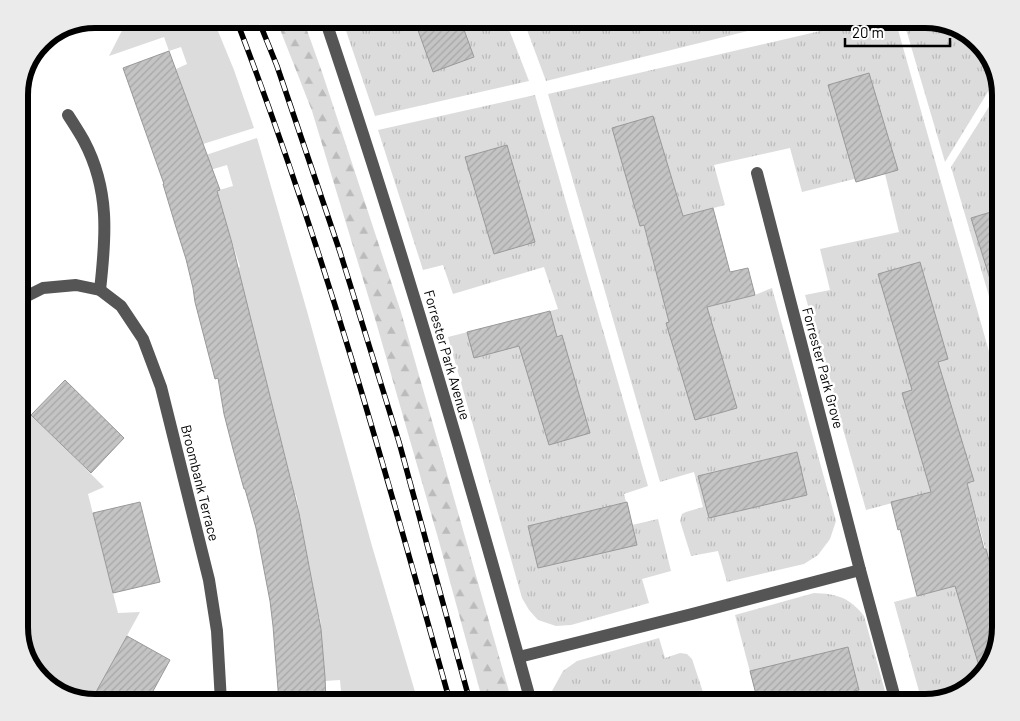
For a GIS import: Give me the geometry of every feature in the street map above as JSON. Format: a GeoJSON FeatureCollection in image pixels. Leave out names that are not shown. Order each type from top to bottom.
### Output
{"type":"FeatureCollection","features":[{"type":"Feature","properties":{"kind":"street","name":"Forrester Park Avenue"},"geometry":{"type":"LineString","coordinates":[[328,28],[423,322],[529,694]]}},
{"type":"Feature","properties":{"kind":"street"},"geometry":{"type":"LineString","coordinates":[[68,115],[84,142],[95,167],[102,192],[105,212],[105,248],[100,290]]}},
{"type":"Feature","properties":{"kind":"street","name":"Forrester Park Grove"},"geometry":{"type":"LineString","coordinates":[[756,173],[894,694]]}},
{"type":"Feature","properties":{"kind":"street","name":"Broombank Terrace"},"geometry":{"type":"LineString","coordinates":[[28,296],[43,288],[76,284],[100,290],[121,306],[143,339],[161,386],[209,580],[217,630],[221,694]]}},
{"type":"Feature","properties":{"kind":"street"},"geometry":{"type":"LineString","coordinates":[[519,657],[860,570]]}},
{"type":"Feature","properties":{"kind":"green space"},"geometry":{"type":"Polygon","coordinates":[[[123,28],[217,28],[234,70],[254,128],[203,144],[176,69],[187,64],[181,47],[169,51],[164,37],[109,56],[123,28]]]}},
{"type":"Feature","properties":{"kind":"green space"},"geometry":{"type":"Polygon","coordinates":[[[280,28],[306,28],[323,75],[401,312],[510,694],[481,694],[376,322],[312,111],[280,28]]]}},
{"type":"Feature","properties":{"kind":"green space"},"geometry":{"type":"Polygon","coordinates":[[[345,28],[508,28],[529,81],[375,116],[345,28]]]}},
{"type":"Feature","properties":{"kind":"green space"},"geometry":{"type":"Polygon","coordinates":[[[526,28],[760,28],[546,81],[526,28]]]}},
{"type":"Feature","properties":{"kind":"green space"},"geometry":{"type":"Polygon","coordinates":[[[833,28],[898,28],[992,362],[992,572],[967,483],[866,510],[805,295],[830,290],[820,249],[899,232],[885,174],[856,182],[854,179],[802,192],[790,148],[714,165],[725,205],[644,226],[668,317],[755,295],[772,288],[836,521],[830,539],[818,555],[804,564],[727,582],[718,551],[691,556],[680,521],[682,514],[703,507],[694,472],[660,482],[548,94],[833,28]]]}},
{"type":"Feature","properties":{"kind":"green space"},"geometry":{"type":"Polygon","coordinates":[[[906,28],[935,28],[955,34],[976,50],[986,65],[990,77],[992,85],[945,162],[906,28]]]}},
{"type":"Feature","properties":{"kind":"green space"},"geometry":{"type":"Polygon","coordinates":[[[535,95],[648,486],[624,494],[632,525],[658,519],[671,571],[642,579],[649,603],[571,625],[556,626],[538,620],[522,598],[448,337],[558,309],[544,267],[453,294],[443,265],[423,270],[378,130],[535,95]]]}},
{"type":"Feature","properties":{"kind":"green space"},"geometry":{"type":"Polygon","coordinates":[[[992,102],[992,306],[951,167],[992,102]]]}},
{"type":"Feature","properties":{"kind":"green space"},"geometry":{"type":"Polygon","coordinates":[[[257,138],[416,694],[341,694],[340,680],[325,681],[320,617],[296,495],[238,268],[240,267],[216,191],[233,186],[227,165],[210,170],[206,155],[257,138]]]}},
{"type":"Feature","properties":{"kind":"green space"},"geometry":{"type":"Polygon","coordinates":[[[28,413],[104,487],[88,494],[118,613],[140,612],[95,694],[65,687],[47,674],[34,656],[28,631],[28,413]]]}},
{"type":"Feature","properties":{"kind":"green space"},"geometry":{"type":"Polygon","coordinates":[[[992,576],[992,636],[986,656],[979,667],[970,677],[955,687],[935,693],[920,694],[894,602],[992,576]]]}},
{"type":"Feature","properties":{"kind":"green space"},"geometry":{"type":"Polygon","coordinates":[[[814,593],[829,594],[848,601],[864,616],[886,694],[756,694],[735,615],[814,593]]]}},
{"type":"Feature","properties":{"kind":"green space"},"geometry":{"type":"Polygon","coordinates":[[[659,638],[665,658],[680,653],[687,654],[692,659],[703,694],[552,694],[563,671],[577,661],[659,638]]]}},
{"type":"Feature","properties":{"kind":"building"},"geometry":{"type":"Polygon","coordinates":[[[417,28],[463,28],[474,57],[433,72],[417,28]]]}},
{"type":"Feature","properties":{"kind":"building"},"geometry":{"type":"Polygon","coordinates":[[[169,51],[220,190],[217,191],[232,243],[299,513],[321,629],[326,694],[278,694],[270,601],[256,528],[233,449],[224,414],[218,378],[215,379],[186,259],[164,184],[123,68],[169,51]]]}},
{"type":"Feature","properties":{"kind":"building"},"geometry":{"type":"Polygon","coordinates":[[[869,73],[898,170],[856,182],[828,85],[869,73]]]}},
{"type":"Feature","properties":{"kind":"building"},"geometry":{"type":"Polygon","coordinates":[[[653,116],[683,216],[713,208],[730,272],[748,268],[755,295],[707,307],[737,408],[695,420],[666,323],[669,322],[644,225],[640,226],[612,128],[653,116]]]}},
{"type":"Feature","properties":{"kind":"building"},"geometry":{"type":"Polygon","coordinates":[[[507,145],[535,242],[494,254],[465,157],[507,145]]]}},
{"type":"Feature","properties":{"kind":"building"},"geometry":{"type":"Polygon","coordinates":[[[992,212],[992,285],[971,218],[992,212]]]}},
{"type":"Feature","properties":{"kind":"building"},"geometry":{"type":"Polygon","coordinates":[[[920,262],[948,359],[938,362],[974,481],[967,483],[984,549],[986,549],[992,572],[992,636],[986,656],[979,667],[955,586],[917,596],[900,529],[898,530],[891,502],[931,492],[902,393],[912,390],[878,274],[920,262]]]}},
{"type":"Feature","properties":{"kind":"building"},"geometry":{"type":"Polygon","coordinates":[[[550,311],[557,337],[562,335],[590,433],[549,445],[519,346],[474,358],[467,332],[550,311]]]}},
{"type":"Feature","properties":{"kind":"building"},"geometry":{"type":"Polygon","coordinates":[[[65,380],[124,438],[91,473],[31,415],[65,380]]]}},
{"type":"Feature","properties":{"kind":"building"},"geometry":{"type":"Polygon","coordinates":[[[797,452],[807,495],[709,518],[698,476],[797,452]]]}},
{"type":"Feature","properties":{"kind":"building"},"geometry":{"type":"Polygon","coordinates":[[[140,502],[160,582],[113,593],[93,513],[140,502]]]}},
{"type":"Feature","properties":{"kind":"building"},"geometry":{"type":"Polygon","coordinates":[[[627,502],[637,545],[538,568],[528,526],[627,502]]]}},
{"type":"Feature","properties":{"kind":"building"},"geometry":{"type":"Polygon","coordinates":[[[127,636],[170,660],[151,694],[95,694],[127,636]]]}},
{"type":"Feature","properties":{"kind":"building"},"geometry":{"type":"Polygon","coordinates":[[[848,647],[859,690],[842,694],[756,694],[750,671],[848,647]]]}},
{"type":"Feature","properties":{"kind":"railway"},"geometry":{"type":"LineString","coordinates":[[239,28],[297,187],[325,272],[377,444],[448,694]]}},
{"type":"Feature","properties":{"kind":"railway"},"geometry":{"type":"LineString","coordinates":[[262,28],[277,66],[340,252],[399,442],[468,694]]}}]}
